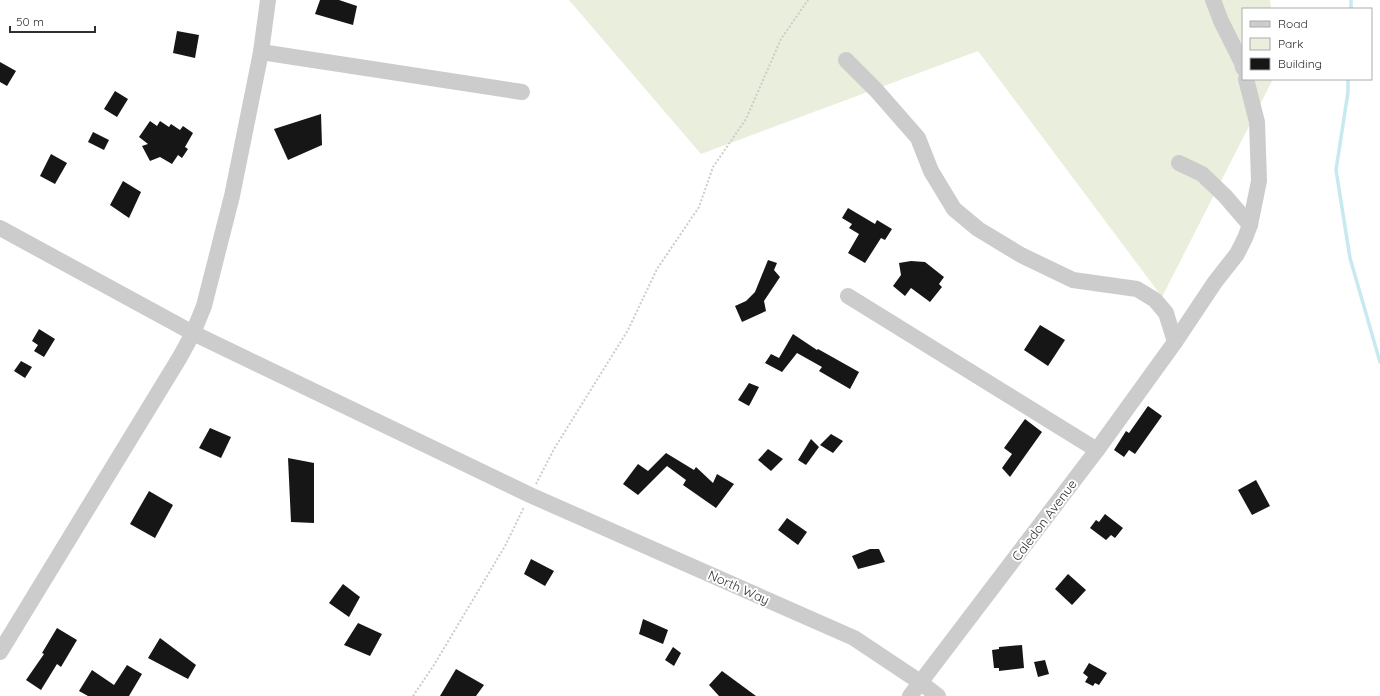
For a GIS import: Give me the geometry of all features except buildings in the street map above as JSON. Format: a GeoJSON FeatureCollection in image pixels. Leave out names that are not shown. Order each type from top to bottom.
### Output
{"type":"FeatureCollection","features":[{"type":"Feature","properties":{"kind":"street"},"geometry":{"type":"LineString","coordinates":[[0,652],[180,357],[193,333],[210,286],[232,196],[261,52],[268,0]]}},
{"type":"Feature","properties":{"kind":"street"},"geometry":{"type":"LineString","coordinates":[[1213,0],[1221,21],[1242,62]]}},
{"type":"Feature","properties":{"kind":"street"},"geometry":{"type":"LineString","coordinates":[[261,52],[522,92]]}},
{"type":"Feature","properties":{"kind":"street"},"geometry":{"type":"LineString","coordinates":[[846,60],[876,90],[918,138],[931,171],[954,209],[978,229],[1021,255],[1073,280],[1138,289],[1155,300],[1166,313],[1175,342]]}},
{"type":"Feature","properties":{"kind":"street","name":"Caledon Avenue"},"geometry":{"type":"LineString","coordinates":[[910,696],[1097,450],[1175,342],[1215,282],[1236,254],[1245,238],[1250,225],[1259,181],[1257,122],[1246,80]]}},
{"type":"Feature","properties":{"kind":"street"},"geometry":{"type":"LineString","coordinates":[[1179,163],[1202,174],[1225,196],[1250,225]]}},
{"type":"Feature","properties":{"kind":"street","name":"North Way"},"geometry":{"type":"LineString","coordinates":[[0,228],[193,333],[530,495],[854,638],[920,682],[938,696]]}},
{"type":"Feature","properties":{"kind":"street"},"geometry":{"type":"LineString","coordinates":[[848,296],[1097,450]]}},
{"type":"Feature","properties":{"kind":"path"},"geometry":{"type":"LineString","coordinates":[[413,696],[434,665],[505,546],[554,449],[628,330],[656,269],[699,207],[712,167],[746,119],[781,39],[808,0]]}},
{"type":"Feature","properties":{"kind":"green space"},"geometry":{"type":"Polygon","coordinates":[[[569,0],[1270,0],[1271,8],[1242,8],[1242,80],[1272,80],[1162,297],[978,51],[701,154],[569,0]]]}},
{"type":"Feature","properties":{"kind":"waterway"},"geometry":{"type":"LineString","coordinates":[[1351,0],[1351,8]]}},
{"type":"Feature","properties":{"kind":"waterway"},"geometry":{"type":"LineString","coordinates":[[1348,80],[1348,92],[1336,170],[1350,258],[1380,362]]}}]}
